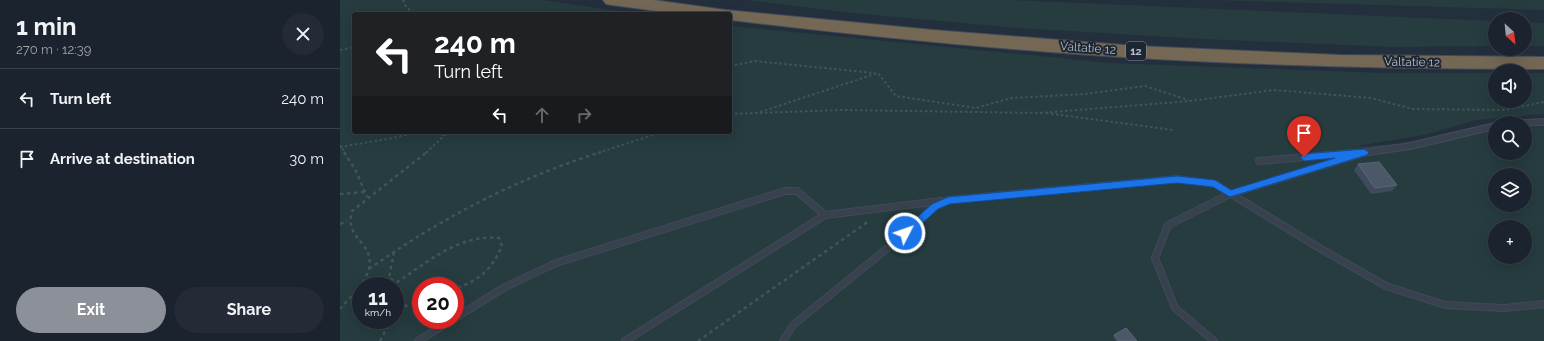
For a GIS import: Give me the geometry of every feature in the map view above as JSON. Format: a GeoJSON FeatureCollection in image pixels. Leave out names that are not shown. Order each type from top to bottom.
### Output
{"type":"FeatureCollection","features":[{"type":"Feature","properties":{"kind":"highway"},"geometry":{"type":"LineString","coordinates":[[612,0],[705,12]]}},
{"type":"Feature","properties":{"kind":"highway","name":"Valtatie 12"},"geometry":{"type":"LineString","coordinates":[[732,15],[884,32],[1110,50],[1381,61],[1544,63]]}},
{"type":"Feature","properties":{"kind":"lane"},"geometry":{"type":"LineString","coordinates":[[1532,123],[1544,122]]}},
{"type":"Feature","properties":{"kind":"lane"},"geometry":{"type":"LineString","coordinates":[[1259,161],[1364,152],[1410,146],[1488,128]]}},
{"type":"Feature","properties":{"kind":"lane"},"geometry":{"type":"LineString","coordinates":[[1214,341],[1175,308],[1155,258],[1168,225],[1230,194],[1364,152]]}},
{"type":"Feature","properties":{"kind":"lane"},"geometry":{"type":"LineString","coordinates":[[625,341],[825,215],[948,200],[1177,179],[1215,184],[1321,249],[1386,286],[1445,305],[1504,308],[1544,304]]}},
{"type":"Feature","properties":{"kind":"lane"},"geometry":{"type":"LineString","coordinates":[[464,312],[504,287],[556,263],[785,191],[797,191],[825,215]]}},
{"type":"Feature","properties":{"kind":"lane"},"geometry":{"type":"LineString","coordinates":[[783,341],[792,324],[895,242],[935,206],[948,200]]}},
{"type":"Feature","properties":{"kind":"lane"},"geometry":{"type":"LineString","coordinates":[[418,341],[437,329]]}},
{"type":"Feature","properties":{"kind":"path"},"geometry":{"type":"LineString","coordinates":[[403,0],[406,7],[412,12]]}},
{"type":"Feature","properties":{"kind":"path"},"geometry":{"type":"LineString","coordinates":[[340,50],[352,47]]}},
{"type":"Feature","properties":{"kind":"path"},"geometry":{"type":"LineString","coordinates":[[732,66],[754,61],[878,73],[896,96],[976,108],[1012,98],[1085,94],[1145,86],[1190,101]]}},
{"type":"Feature","properties":{"kind":"path"},"geometry":{"type":"LineString","coordinates":[[760,112],[878,73]]}},
{"type":"Feature","properties":{"kind":"path"},"geometry":{"type":"LineString","coordinates":[[732,114],[842,110],[1040,113],[1190,101],[1274,90],[1371,98],[1413,109],[1505,110],[1544,102]]}},
{"type":"Feature","properties":{"kind":"path"},"geometry":{"type":"LineString","coordinates":[[1040,113],[1173,130]]}},
{"type":"Feature","properties":{"kind":"path"},"geometry":{"type":"LineString","coordinates":[[367,197],[356,172],[340,147],[406,134]]}},
{"type":"Feature","properties":{"kind":"path"},"geometry":{"type":"LineString","coordinates":[[440,134],[447,134]]}},
{"type":"Feature","properties":{"kind":"path"},"geometry":{"type":"LineString","coordinates":[[340,309],[369,269],[394,252],[472,206],[527,179],[579,159],[656,134]]}},
{"type":"Feature","properties":{"kind":"path"},"geometry":{"type":"LineString","coordinates":[[340,224],[347,220],[352,211],[367,197],[434,146],[444,135]]}},
{"type":"Feature","properties":{"kind":"path"},"geometry":{"type":"LineString","coordinates":[[340,194],[365,192]]}},
{"type":"Feature","properties":{"kind":"path"},"geometry":{"type":"LineString","coordinates":[[698,341],[888,208]]}},
{"type":"Feature","properties":{"kind":"path"},"geometry":{"type":"LineString","coordinates":[[347,220],[348,230],[363,244],[368,253],[369,269]]}},
{"type":"Feature","properties":{"kind":"path"},"geometry":{"type":"LineString","coordinates":[[394,252],[389,278],[398,282],[448,248],[482,236],[489,235],[499,238],[502,246],[495,263],[476,280],[464,285]]}},
{"type":"Feature","properties":{"kind":"path"},"geometry":{"type":"LineString","coordinates":[[380,341],[387,329]]}},
{"type":"Feature","properties":{"kind":"green space"},"geometry":{"type":"Polygon","coordinates":[[[340,0],[543,0],[623,12],[352,12],[352,134],[732,134],[732,26],[1111,63],[1384,73],[1488,73],[1488,108],[1532,108],[1532,73],[1544,73],[1544,114],[1488,116],[1488,119],[1476,120],[1424,135],[1351,147],[1407,143],[1413,148],[1488,132],[1488,160],[1532,160],[1532,128],[1544,127],[1544,341],[340,341],[340,0]]]}},
{"type":"Feature","properties":{"kind":"green space"},"geometry":{"type":"Polygon","coordinates":[[[746,0],[1010,0],[1488,21],[1488,46],[1392,47],[1202,39],[1018,28],[842,12],[746,0]]]}},
{"type":"Feature","properties":{"kind":"green space"},"geometry":{"type":"Polygon","coordinates":[[[1211,0],[1544,0],[1544,10],[1211,0]]]}},
{"type":"Feature","properties":{"kind":"green space"},"geometry":{"type":"Polygon","coordinates":[[[1532,22],[1544,23],[1544,46],[1532,46],[1532,22]]]}},
{"type":"Feature","properties":{"kind":"building"},"geometry":{"type":"Polygon","coordinates":[[[1379,162],[1397,185],[1375,188],[1358,164],[1379,162]]]}},
{"type":"Feature","properties":{"kind":"building"},"geometry":{"type":"Polygon","coordinates":[[[1126,328],[1137,341],[1119,341],[1114,335],[1126,328]]]}},
{"type":"Feature","properties":{"kind":"route"},"geometry":{"type":"LineString","coordinates":[[905,233],[935,206],[948,200],[1109,184],[1177,179],[1215,184],[1230,194],[1364,152],[1304,157]]}}]}
